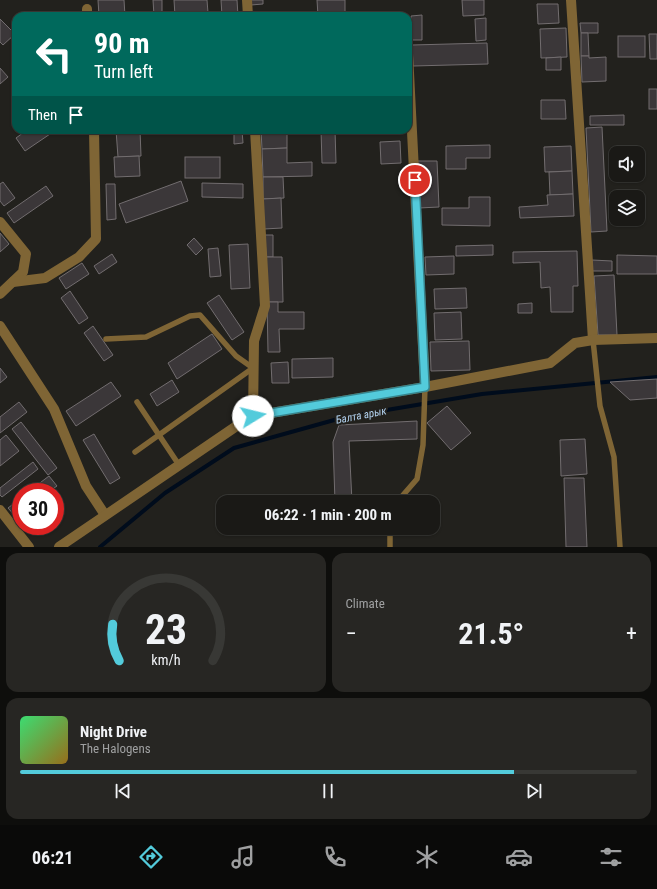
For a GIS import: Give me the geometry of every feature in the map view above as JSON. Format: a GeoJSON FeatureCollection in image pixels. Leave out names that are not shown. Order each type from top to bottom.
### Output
{"type":"FeatureCollection","features":[{"type":"Feature","properties":{"kind":"street"},"geometry":{"type":"LineString","coordinates":[[247,0],[248,12]]}},
{"type":"Feature","properties":{"kind":"street"},"geometry":{"type":"LineString","coordinates":[[571,0],[592,340]]}},
{"type":"Feature","properties":{"kind":"street"},"geometry":{"type":"LineString","coordinates":[[412,132],[425,387]]}},
{"type":"Feature","properties":{"kind":"street"},"geometry":{"type":"LineString","coordinates":[[13,282],[45,278],[79,257],[96,239],[94,134]]}},
{"type":"Feature","properties":{"kind":"street"},"geometry":{"type":"LineString","coordinates":[[253,416],[254,341],[265,306],[255,134]]}},
{"type":"Feature","properties":{"kind":"street"},"geometry":{"type":"LineString","coordinates":[[0,222],[26,254],[23,272],[0,294]]}},
{"type":"Feature","properties":{"kind":"street"},"geometry":{"type":"LineString","coordinates":[[0,326],[54,409],[86,486],[105,515]]}},
{"type":"Feature","properties":{"kind":"street"},"geometry":{"type":"LineString","coordinates":[[59,547],[253,416],[425,387],[550,363],[575,343],[592,340],[657,338]]}},
{"type":"Feature","properties":{"kind":"street"},"geometry":{"type":"LineString","coordinates":[[0,510],[29,547]]}},
{"type":"Feature","properties":{"kind":"lane"},"geometry":{"type":"LineString","coordinates":[[106,339],[146,337],[190,316],[200,315],[236,356],[253,368],[135,452]]}},
{"type":"Feature","properties":{"kind":"lane"},"geometry":{"type":"LineString","coordinates":[[592,340],[600,406],[614,457],[620,547]]}},
{"type":"Feature","properties":{"kind":"lane"},"geometry":{"type":"LineString","coordinates":[[403,495],[417,479],[423,445],[425,387]]}},
{"type":"Feature","properties":{"kind":"lane"},"geometry":{"type":"LineString","coordinates":[[137,402],[179,465]]}},
{"type":"Feature","properties":{"kind":"lane"},"geometry":{"type":"LineString","coordinates":[[390,535],[390,547]]}},
{"type":"Feature","properties":{"kind":"building"},"geometry":{"type":"Polygon","coordinates":[[[98,0],[124,0],[125,12],[99,12],[98,0]]]}},
{"type":"Feature","properties":{"kind":"building"},"geometry":{"type":"Polygon","coordinates":[[[153,0],[162,0],[162,12],[154,12],[153,0]]]}},
{"type":"Feature","properties":{"kind":"building"},"geometry":{"type":"Polygon","coordinates":[[[174,0],[207,0],[208,12],[175,12],[174,0]]]}},
{"type":"Feature","properties":{"kind":"building"},"geometry":{"type":"Polygon","coordinates":[[[221,0],[237,0],[238,12],[222,12],[221,0]]]}},
{"type":"Feature","properties":{"kind":"building"},"geometry":{"type":"Polygon","coordinates":[[[251,0],[263,0],[263,4],[251,5],[251,0]]]}},
{"type":"Feature","properties":{"kind":"building"},"geometry":{"type":"Polygon","coordinates":[[[317,0],[345,0],[345,12],[318,12],[317,0]]]}},
{"type":"Feature","properties":{"kind":"building"},"geometry":{"type":"Polygon","coordinates":[[[462,0],[484,0],[484,15],[463,16],[462,0]]]}},
{"type":"Feature","properties":{"kind":"building"},"geometry":{"type":"Polygon","coordinates":[[[537,4],[558,4],[559,23],[538,24],[537,4]]]}},
{"type":"Feature","properties":{"kind":"building"},"geometry":{"type":"Polygon","coordinates":[[[422,15],[422,40],[412,40],[412,16],[422,15]]]}},
{"type":"Feature","properties":{"kind":"building"},"geometry":{"type":"Polygon","coordinates":[[[486,18],[486,40],[476,41],[475,19],[486,18]]]}},
{"type":"Feature","properties":{"kind":"building"},"geometry":{"type":"Polygon","coordinates":[[[0,19],[12,31],[12,37],[3,45],[0,42],[0,19]]]}},
{"type":"Feature","properties":{"kind":"building"},"geometry":{"type":"Polygon","coordinates":[[[580,23],[598,23],[598,33],[581,33],[580,23]]]}},
{"type":"Feature","properties":{"kind":"building"},"geometry":{"type":"Polygon","coordinates":[[[566,28],[567,57],[541,58],[540,29],[566,28]]]}},
{"type":"Feature","properties":{"kind":"building"},"geometry":{"type":"Polygon","coordinates":[[[581,33],[588,33],[589,56],[581,56],[581,33]]]}},
{"type":"Feature","properties":{"kind":"building"},"geometry":{"type":"Polygon","coordinates":[[[649,34],[657,34],[657,59],[650,59],[649,34]]]}},
{"type":"Feature","properties":{"kind":"building"},"geometry":{"type":"Polygon","coordinates":[[[618,36],[645,36],[645,57],[618,57],[618,36]]]}},
{"type":"Feature","properties":{"kind":"building"},"geometry":{"type":"Polygon","coordinates":[[[487,43],[488,64],[413,66],[412,45],[487,43]]]}},
{"type":"Feature","properties":{"kind":"building"},"geometry":{"type":"Polygon","coordinates":[[[581,56],[589,56],[589,58],[606,57],[606,81],[582,82],[581,56]]]}},
{"type":"Feature","properties":{"kind":"building"},"geometry":{"type":"Polygon","coordinates":[[[561,57],[561,70],[546,70],[546,58],[561,57]]]}},
{"type":"Feature","properties":{"kind":"building"},"geometry":{"type":"Polygon","coordinates":[[[0,68],[8,77],[0,84],[0,68]]]}},
{"type":"Feature","properties":{"kind":"building"},"geometry":{"type":"Polygon","coordinates":[[[649,89],[657,89],[657,109],[649,109],[649,89]]]}},
{"type":"Feature","properties":{"kind":"building"},"geometry":{"type":"Polygon","coordinates":[[[541,100],[565,100],[566,119],[541,119],[541,100]]]}},
{"type":"Feature","properties":{"kind":"building"},"geometry":{"type":"Polygon","coordinates":[[[624,115],[624,125],[590,125],[590,116],[624,115]]]}},
{"type":"Feature","properties":{"kind":"building"},"geometry":{"type":"Polygon","coordinates":[[[602,127],[607,231],[591,232],[586,128],[602,127]]]}},
{"type":"Feature","properties":{"kind":"building"},"geometry":{"type":"Polygon","coordinates":[[[22,134],[50,134],[25,151],[16,138],[22,134]]]}},
{"type":"Feature","properties":{"kind":"building"},"geometry":{"type":"Polygon","coordinates":[[[116,134],[140,134],[141,156],[118,157],[116,134]]]}},
{"type":"Feature","properties":{"kind":"building"},"geometry":{"type":"Polygon","coordinates":[[[234,134],[242,134],[243,143],[234,144],[234,134]]]}},
{"type":"Feature","properties":{"kind":"building"},"geometry":{"type":"Polygon","coordinates":[[[261,134],[287,134],[287,148],[262,149],[261,134]]]}},
{"type":"Feature","properties":{"kind":"building"},"geometry":{"type":"Polygon","coordinates":[[[321,134],[335,134],[336,163],[322,163],[321,134]]]}},
{"type":"Feature","properties":{"kind":"building"},"geometry":{"type":"Polygon","coordinates":[[[400,141],[401,163],[381,164],[380,142],[400,141]]]}},
{"type":"Feature","properties":{"kind":"building"},"geometry":{"type":"Polygon","coordinates":[[[490,145],[490,158],[466,158],[466,169],[446,169],[446,146],[490,145]]]}},
{"type":"Feature","properties":{"kind":"building"},"geometry":{"type":"Polygon","coordinates":[[[571,146],[572,171],[545,172],[544,147],[571,146]]]}},
{"type":"Feature","properties":{"kind":"building"},"geometry":{"type":"Polygon","coordinates":[[[287,148],[287,163],[312,162],[312,176],[263,177],[262,149],[287,148]]]}},
{"type":"Feature","properties":{"kind":"building"},"geometry":{"type":"Polygon","coordinates":[[[139,156],[140,176],[115,177],[114,157],[139,156]]]}},
{"type":"Feature","properties":{"kind":"building"},"geometry":{"type":"Polygon","coordinates":[[[185,157],[220,157],[220,178],[185,178],[185,157]]]}},
{"type":"Feature","properties":{"kind":"building"},"geometry":{"type":"Polygon","coordinates":[[[417,161],[437,161],[439,207],[419,208],[417,161]]]}},
{"type":"Feature","properties":{"kind":"building"},"geometry":{"type":"Polygon","coordinates":[[[572,171],[573,194],[550,195],[549,172],[572,171]]]}},
{"type":"Feature","properties":{"kind":"building"},"geometry":{"type":"Polygon","coordinates":[[[263,177],[283,177],[284,198],[263,199],[263,177]]]}},
{"type":"Feature","properties":{"kind":"building"},"geometry":{"type":"Polygon","coordinates":[[[181,181],[188,201],[126,223],[119,204],[181,181]]]}},
{"type":"Feature","properties":{"kind":"building"},"geometry":{"type":"Polygon","coordinates":[[[3,182],[15,198],[4,206],[0,201],[0,184],[3,182]]]}},
{"type":"Feature","properties":{"kind":"building"},"geometry":{"type":"Polygon","coordinates":[[[202,183],[243,184],[243,198],[202,197],[202,183]]]}},
{"type":"Feature","properties":{"kind":"building"},"geometry":{"type":"Polygon","coordinates":[[[106,184],[115,184],[116,219],[107,220],[106,184]]]}},
{"type":"Feature","properties":{"kind":"building"},"geometry":{"type":"Polygon","coordinates":[[[46,186],[53,196],[14,223],[7,213],[46,186]]]}},
{"type":"Feature","properties":{"kind":"building"},"geometry":{"type":"Polygon","coordinates":[[[573,194],[574,216],[520,218],[519,207],[548,205],[547,195],[573,194]]]}},
{"type":"Feature","properties":{"kind":"building"},"geometry":{"type":"Polygon","coordinates":[[[469,197],[490,197],[490,226],[442,225],[442,208],[469,208],[469,197]]]}},
{"type":"Feature","properties":{"kind":"building"},"geometry":{"type":"Polygon","coordinates":[[[281,198],[282,228],[264,229],[263,199],[281,198]]]}},
{"type":"Feature","properties":{"kind":"building"},"geometry":{"type":"Polygon","coordinates":[[[0,233],[9,244],[0,252],[0,233]]]}},
{"type":"Feature","properties":{"kind":"building"},"geometry":{"type":"Polygon","coordinates":[[[265,235],[273,235],[273,257],[266,257],[265,235]]]}},
{"type":"Feature","properties":{"kind":"building"},"geometry":{"type":"Polygon","coordinates":[[[194,238],[203,248],[196,255],[187,245],[194,238]]]}},
{"type":"Feature","properties":{"kind":"building"},"geometry":{"type":"Polygon","coordinates":[[[248,244],[250,288],[231,289],[229,245],[248,244]]]}},
{"type":"Feature","properties":{"kind":"building"},"geometry":{"type":"Polygon","coordinates":[[[493,245],[493,255],[456,256],[456,246],[493,245]]]}},
{"type":"Feature","properties":{"kind":"building"},"geometry":{"type":"Polygon","coordinates":[[[218,248],[221,276],[210,277],[208,249],[218,248]]]}},
{"type":"Feature","properties":{"kind":"building"},"geometry":{"type":"Polygon","coordinates":[[[577,251],[578,286],[573,286],[573,312],[551,312],[550,287],[541,288],[540,262],[513,263],[513,252],[577,251]]]}},
{"type":"Feature","properties":{"kind":"building"},"geometry":{"type":"Polygon","coordinates":[[[112,254],[117,262],[99,274],[94,266],[112,254]]]}},
{"type":"Feature","properties":{"kind":"building"},"geometry":{"type":"Polygon","coordinates":[[[617,255],[657,256],[657,274],[617,274],[617,255]]]}},
{"type":"Feature","properties":{"kind":"building"},"geometry":{"type":"Polygon","coordinates":[[[454,256],[454,274],[426,275],[425,257],[454,256]]]}},
{"type":"Feature","properties":{"kind":"building"},"geometry":{"type":"Polygon","coordinates":[[[266,257],[282,257],[283,302],[267,302],[266,257]]]}},
{"type":"Feature","properties":{"kind":"building"},"geometry":{"type":"Polygon","coordinates":[[[592,260],[612,261],[612,271],[592,271],[592,260]]]}},
{"type":"Feature","properties":{"kind":"building"},"geometry":{"type":"Polygon","coordinates":[[[82,263],[89,274],[66,289],[59,278],[82,263]]]}},
{"type":"Feature","properties":{"kind":"building"},"geometry":{"type":"Polygon","coordinates":[[[614,275],[617,335],[598,335],[594,276],[614,275]]]}},
{"type":"Feature","properties":{"kind":"building"},"geometry":{"type":"Polygon","coordinates":[[[466,288],[467,308],[435,309],[434,289],[466,288]]]}},
{"type":"Feature","properties":{"kind":"building"},"geometry":{"type":"Polygon","coordinates":[[[70,291],[88,318],[79,324],[61,298],[70,291]]]}},
{"type":"Feature","properties":{"kind":"building"},"geometry":{"type":"Polygon","coordinates":[[[219,295],[244,332],[232,340],[207,303],[219,295]]]}},
{"type":"Feature","properties":{"kind":"building"},"geometry":{"type":"Polygon","coordinates":[[[267,302],[278,302],[278,312],[304,312],[304,329],[279,329],[280,352],[268,352],[267,302]]]}},
{"type":"Feature","properties":{"kind":"building"},"geometry":{"type":"Polygon","coordinates":[[[532,303],[532,313],[518,313],[518,304],[532,303]]]}},
{"type":"Feature","properties":{"kind":"building"},"geometry":{"type":"Polygon","coordinates":[[[461,312],[462,339],[435,340],[434,313],[461,312]]]}},
{"type":"Feature","properties":{"kind":"building"},"geometry":{"type":"Polygon","coordinates":[[[93,326],[113,355],[104,361],[84,333],[93,326]]]}},
{"type":"Feature","properties":{"kind":"building"},"geometry":{"type":"Polygon","coordinates":[[[212,334],[222,349],[177,379],[168,363],[212,334]]]}},
{"type":"Feature","properties":{"kind":"building"},"geometry":{"type":"Polygon","coordinates":[[[469,341],[470,370],[431,371],[430,342],[469,341]]]}},
{"type":"Feature","properties":{"kind":"building"},"geometry":{"type":"Polygon","coordinates":[[[333,358],[333,377],[292,378],[292,359],[333,358]]]}},
{"type":"Feature","properties":{"kind":"building"},"geometry":{"type":"Polygon","coordinates":[[[288,362],[289,383],[272,383],[271,363],[288,362]]]}},
{"type":"Feature","properties":{"kind":"building"},"geometry":{"type":"Polygon","coordinates":[[[0,368],[7,377],[0,383],[0,368]]]}},
{"type":"Feature","properties":{"kind":"building"},"geometry":{"type":"Polygon","coordinates":[[[657,379],[657,398],[630,400],[610,382],[657,379]]]}},
{"type":"Feature","properties":{"kind":"building"},"geometry":{"type":"Polygon","coordinates":[[[172,380],[179,392],[157,406],[150,394],[172,380]]]}},
{"type":"Feature","properties":{"kind":"building"},"geometry":{"type":"Polygon","coordinates":[[[111,382],[121,396],[76,426],[66,411],[111,382]]]}},
{"type":"Feature","properties":{"kind":"building"},"geometry":{"type":"Polygon","coordinates":[[[19,402],[27,412],[0,433],[0,417],[19,402]]]}},
{"type":"Feature","properties":{"kind":"building"},"geometry":{"type":"Polygon","coordinates":[[[447,406],[471,433],[451,450],[427,423],[447,406]]]}},
{"type":"Feature","properties":{"kind":"building"},"geometry":{"type":"Polygon","coordinates":[[[417,421],[417,439],[349,441],[352,495],[335,495],[333,442],[339,425],[417,421]]]}},
{"type":"Feature","properties":{"kind":"building"},"geometry":{"type":"Polygon","coordinates":[[[21,422],[57,468],[48,475],[12,429],[21,422]]]}},
{"type":"Feature","properties":{"kind":"building"},"geometry":{"type":"Polygon","coordinates":[[[94,434],[120,478],[110,484],[83,440],[94,434]]]}},
{"type":"Feature","properties":{"kind":"building"},"geometry":{"type":"Polygon","coordinates":[[[6,435],[19,451],[0,466],[0,440],[6,435]]]}},
{"type":"Feature","properties":{"kind":"building"},"geometry":{"type":"Polygon","coordinates":[[[585,439],[587,474],[561,476],[560,440],[585,439]]]}},
{"type":"Feature","properties":{"kind":"building"},"geometry":{"type":"Polygon","coordinates":[[[33,462],[38,469],[20,483],[12,483],[12,489],[2,497],[0,495],[0,488],[33,462]]]}},
{"type":"Feature","properties":{"kind":"building"},"geometry":{"type":"Polygon","coordinates":[[[49,476],[55,483],[40,483],[49,476]]]}},
{"type":"Feature","properties":{"kind":"building"},"geometry":{"type":"Polygon","coordinates":[[[564,478],[584,478],[587,547],[566,547],[564,478]]]}},
{"type":"Feature","properties":{"kind":"building"},"geometry":{"type":"Polygon","coordinates":[[[12,505],[12,512],[8,508],[12,505]]]}},
{"type":"Feature","properties":{"kind":"waterway","name":"Балта арык"},"geometry":{"type":"LineString","coordinates":[[100,547],[165,493],[234,448],[345,417],[482,394],[657,377]]}},
{"type":"Feature","properties":{"kind":"route"},"geometry":{"type":"LineString","coordinates":[[253,416],[425,387],[415,180]]}}]}
